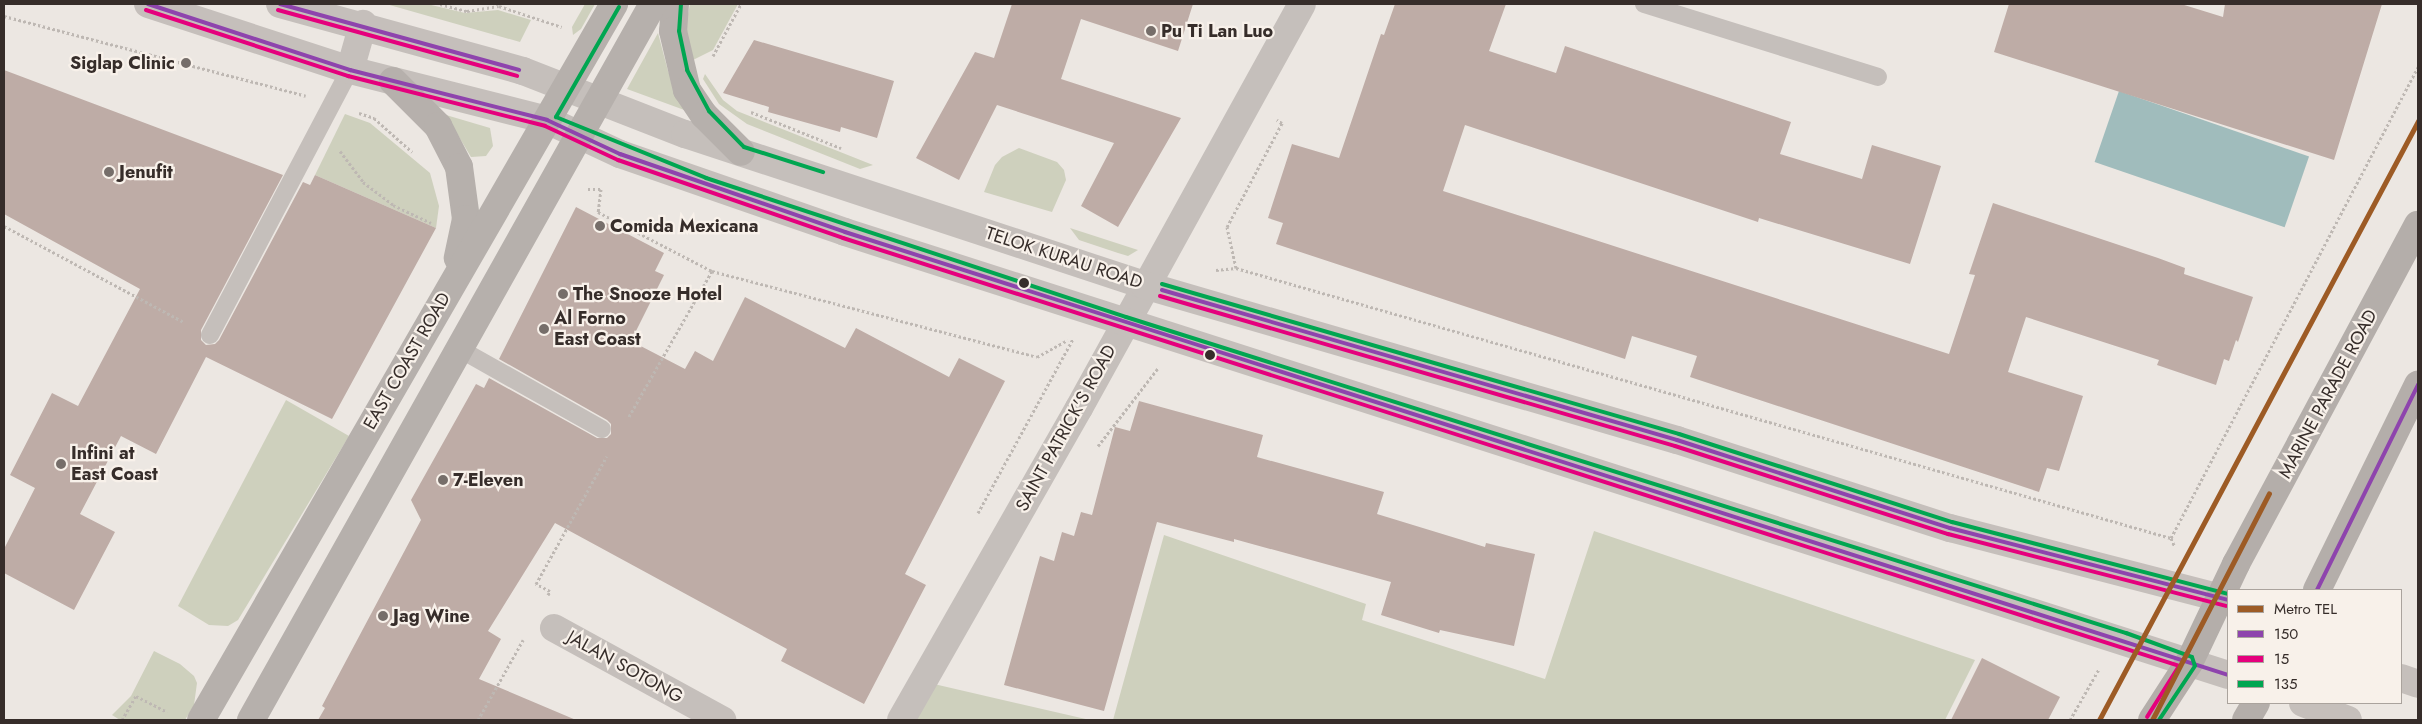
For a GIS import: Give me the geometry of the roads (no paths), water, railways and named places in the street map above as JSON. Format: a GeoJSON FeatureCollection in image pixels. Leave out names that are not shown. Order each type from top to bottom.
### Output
{"type":"FeatureCollection","features":[{"type":"Feature","properties":{"kind":"main road","name":"EAST COAST ROAD"},"geometry":{"type":"LineString","coordinates":[[202,720],[614,4]]}},
{"type":"Feature","properties":{"kind":"main road"},"geometry":{"type":"LineString","coordinates":[[251,720],[458,348],[653,4]]}},
{"type":"Feature","properties":{"kind":"main road"},"geometry":{"type":"LineString","coordinates":[[675,4],[673,31],[687,90],[704,115],[741,152]]}},
{"type":"Feature","properties":{"kind":"main road"},"geometry":{"type":"LineString","coordinates":[[393,81],[438,126],[459,166],[466,219],[452,284]]}},
{"type":"Feature","properties":{"kind":"main road","name":"MARINE PARADE ROAD"},"geometry":{"type":"LineString","coordinates":[[2229,589],[2418,225]]}},
{"type":"Feature","properties":{"kind":"main road"},"geometry":{"type":"LineString","coordinates":[[2316,589],[2418,385]]}},
{"type":"Feature","properties":{"kind":"main road","name":"MARINE PARADE ROAD"},"geometry":{"type":"LineString","coordinates":[[2152,720],[2188,663],[2224,598]]}},
{"type":"Feature","properties":{"kind":"main road"},"geometry":{"type":"LineString","coordinates":[[2246,720],[2255,704]]}},
{"type":"Feature","properties":{"kind":"street"},"geometry":{"type":"LineString","coordinates":[[148,4],[350,70],[547,120],[578,135],[704,184],[1124,323],[2118,638],[2227,675]]}},
{"type":"Feature","properties":{"kind":"street","name":"TELOK KURAU ROAD"},"geometry":{"type":"LineString","coordinates":[[280,4],[364,24],[567,87],[741,152],[1144,285],[1677,440],[1950,528],[2224,598]]}},
{"type":"Feature","properties":{"kind":"street","name":"SAINT PATRICK'S ROAD"},"geometry":{"type":"LineString","coordinates":[[901,720],[1302,4]]}},
{"type":"Feature","properties":{"kind":"street"},"geometry":{"type":"LineString","coordinates":[[350,70],[364,24]]}},
{"type":"Feature","properties":{"kind":"street","name":"JALAN SOTONG"},"geometry":{"type":"LineString","coordinates":[[554,628],[722,720]]}},
{"type":"Feature","properties":{"kind":"street"},"geometry":{"type":"LineString","coordinates":[[2402,678],[2418,684]]}},
{"type":"Feature","properties":{"kind":"street"},"geometry":{"type":"LineString","coordinates":[[2306,704],[2348,720]]}},
{"type":"Feature","properties":{"kind":"lane"},"geometry":{"type":"LineString","coordinates":[[1644,4],[1878,77]]}},
{"type":"Feature","properties":{"kind":"lane"},"geometry":{"type":"LineString","coordinates":[[210,335],[334,104],[350,70]]}},
{"type":"Feature","properties":{"kind":"lane"},"geometry":{"type":"LineString","coordinates":[[458,348],[602,429]]}},
{"type":"Feature","properties":{"kind":"water"},"geometry":{"type":"Polygon","coordinates":[[[2119,91],[2309,156],[2285,227],[2095,162],[2119,91]]]}},
{"type":"Feature","properties":{"kind":"metro line","name":"TEL"},"geometry":{"type":"LineString","coordinates":[[2099,720],[2418,121]]}},
{"type":"Feature","properties":{"kind":"metro line","name":"TEL"},"geometry":{"type":"LineString","coordinates":[[2152,720],[2269,493]]}},
{"type":"Feature","properties":{"kind":"place","name":"Pu Ti Lan Luo"},"geometry":{"type":"Point","coordinates":[1151,31]}},
{"type":"Feature","properties":{"kind":"place","name":"Siglap Clinic"},"geometry":{"type":"Point","coordinates":[186,63]}},
{"type":"Feature","properties":{"kind":"place","name":"Jenufit"},"geometry":{"type":"Point","coordinates":[109,172]}},
{"type":"Feature","properties":{"kind":"place","name":"Comida Mexicana"},"geometry":{"type":"Point","coordinates":[600,226]}},
{"type":"Feature","properties":{"kind":"place","name":"The Snooze Hotel"},"geometry":{"type":"Point","coordinates":[563,294]}},
{"type":"Feature","properties":{"kind":"place","name":"Al Forno East Coast"},"geometry":{"type":"Point","coordinates":[544,329]}},
{"type":"Feature","properties":{"kind":"place","name":"Infini at East Coast"},"geometry":{"type":"Point","coordinates":[61,464]}},
{"type":"Feature","properties":{"kind":"place","name":"7-Eleven"},"geometry":{"type":"Point","coordinates":[443,480]}},
{"type":"Feature","properties":{"kind":"place","name":"Jag Wine"},"geometry":{"type":"Point","coordinates":[383,616]}}]}
